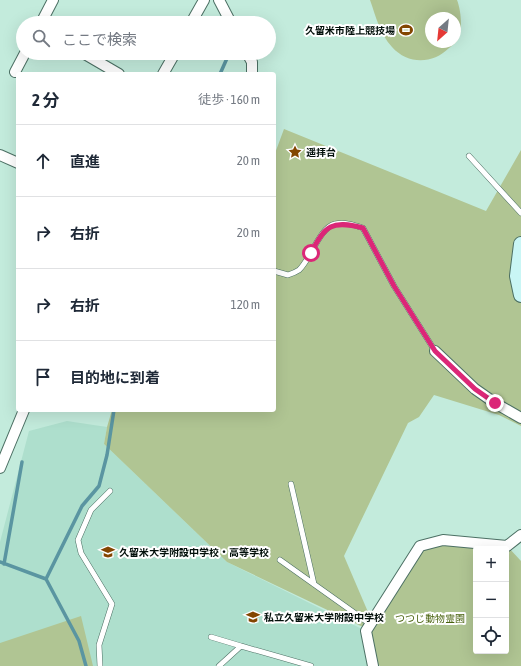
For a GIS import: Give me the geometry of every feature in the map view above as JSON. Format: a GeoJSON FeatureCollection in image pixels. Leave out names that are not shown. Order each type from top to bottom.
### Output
{"type":"FeatureCollection","features":[{"type":"Feature","properties":{"kind":"street"},"geometry":{"type":"LineString","coordinates":[[45,16],[53,0]]}},
{"type":"Feature","properties":{"kind":"street"},"geometry":{"type":"LineString","coordinates":[[196,16],[204,0]]}},
{"type":"Feature","properties":{"kind":"street"},"geometry":{"type":"LineString","coordinates":[[219,0],[227,16]]}},
{"type":"Feature","properties":{"kind":"street"},"geometry":{"type":"LineString","coordinates":[[15,72],[21,60]]}},
{"type":"Feature","properties":{"kind":"street"},"geometry":{"type":"LineString","coordinates":[[95,60],[116,72]]}},
{"type":"Feature","properties":{"kind":"street"},"geometry":{"type":"LineString","coordinates":[[164,72],[171,60]]}},
{"type":"Feature","properties":{"kind":"street"},"geometry":{"type":"LineString","coordinates":[[251,60],[252,72]]}},
{"type":"Feature","properties":{"kind":"street"},"geometry":{"type":"LineString","coordinates":[[0,155],[16,162]]}},
{"type":"Feature","properties":{"kind":"street"},"geometry":{"type":"LineString","coordinates":[[521,244],[517,276],[521,295]]}},
{"type":"Feature","properties":{"kind":"street"},"geometry":{"type":"LineString","coordinates":[[435,351],[475,389],[521,418]]}},
{"type":"Feature","properties":{"kind":"street"},"geometry":{"type":"LineString","coordinates":[[1,461],[23,412]]}},
{"type":"Feature","properties":{"kind":"street"},"geometry":{"type":"LineString","coordinates":[[373,666],[366,631],[420,546],[443,540],[507,546],[521,535]]}},
{"type":"Feature","properties":{"kind":"lane"},"geometry":{"type":"LineString","coordinates":[[469,156],[521,213]]}},
{"type":"Feature","properties":{"kind":"lane"},"geometry":{"type":"LineString","coordinates":[[276,272],[288,275],[299,270],[311,253],[317,240],[334,224],[348,224],[363,228],[394,286],[435,351]]}},
{"type":"Feature","properties":{"kind":"lane"},"geometry":{"type":"LineString","coordinates":[[291,484],[314,584]]}},
{"type":"Feature","properties":{"kind":"lane"},"geometry":{"type":"LineString","coordinates":[[100,666],[99,645],[112,604],[81,553],[78,540],[91,510],[110,491]]}},
{"type":"Feature","properties":{"kind":"lane"},"geometry":{"type":"LineString","coordinates":[[280,560],[370,624]]}},
{"type":"Feature","properties":{"kind":"lane"},"geometry":{"type":"LineString","coordinates":[[211,637],[311,666]]}},
{"type":"Feature","properties":{"kind":"lane"},"geometry":{"type":"LineString","coordinates":[[220,666],[242,646]]}},
{"type":"Feature","properties":{"kind":"shaded area","name":"久留米大学附設中学校・高等学校"},"geometry":{"type":"Polygon","coordinates":[[[67,421],[107,427],[104,444],[227,562],[366,631],[370,666],[0,666],[0,542],[29,431],[67,421]]]}},
{"type":"Feature","properties":{"kind":"green space","name":"久留米市陸上競技場"},"geometry":{"type":"Polygon","coordinates":[[[370,0],[457,0],[460,9],[460,12],[425,12],[425,48],[449,48],[436,57],[420,60],[405,57],[398,53],[388,42],[376,19],[370,0]]]}},
{"type":"Feature","properties":{"kind":"green space"},"geometry":{"type":"Polygon","coordinates":[[[284,129],[486,211],[521,150],[521,426],[499,415],[434,395],[419,417],[408,423],[344,556],[368,612],[363,627],[227,562],[104,444],[111,412],[276,412],[276,151],[284,129]]]}},
{"type":"Feature","properties":{"kind":"green space","name":"つつじ動物霊園"},"geometry":{"type":"Polygon","coordinates":[[[443,540],[507,546],[473,546],[473,654],[509,654],[509,548],[521,561],[521,666],[380,666],[372,659],[366,631],[420,546],[443,540]]]}},
{"type":"Feature","properties":{"kind":"green space"},"geometry":{"type":"Polygon","coordinates":[[[81,616],[93,666],[0,666],[0,643],[81,616]]]}},
{"type":"Feature","properties":{"kind":"waterway"},"geometry":{"type":"LineString","coordinates":[[221,72],[226,60]]}},
{"type":"Feature","properties":{"kind":"waterway"},"geometry":{"type":"LineString","coordinates":[[86,666],[79,641],[46,579],[82,506],[99,486],[107,455],[114,412]]}},
{"type":"Feature","properties":{"kind":"waterway"},"geometry":{"type":"LineString","coordinates":[[4,564],[22,462]]}},
{"type":"Feature","properties":{"kind":"waterway"},"geometry":{"type":"LineString","coordinates":[[0,562],[46,579]]}},
{"type":"Feature","properties":{"kind":"place","name":"久留米市陸上競技場"},"geometry":{"type":"Point","coordinates":[406,30]}},
{"type":"Feature","properties":{"kind":"place","name":"遥拝台"},"geometry":{"type":"Point","coordinates":[295,152]}},
{"type":"Feature","properties":{"kind":"place","name":"久留米大学附設中学校・高等学校"},"geometry":{"type":"Point","coordinates":[108,552]}},
{"type":"Feature","properties":{"kind":"place","name":"私立久留米大学附設中学校"},"geometry":{"type":"Point","coordinates":[253,617]}},
{"type":"Feature","properties":{"kind":"route"},"geometry":{"type":"LineString","coordinates":[[311,253],[317,240],[334,224],[348,224],[363,228],[394,286],[435,351],[475,389],[495,403]]}}]}
